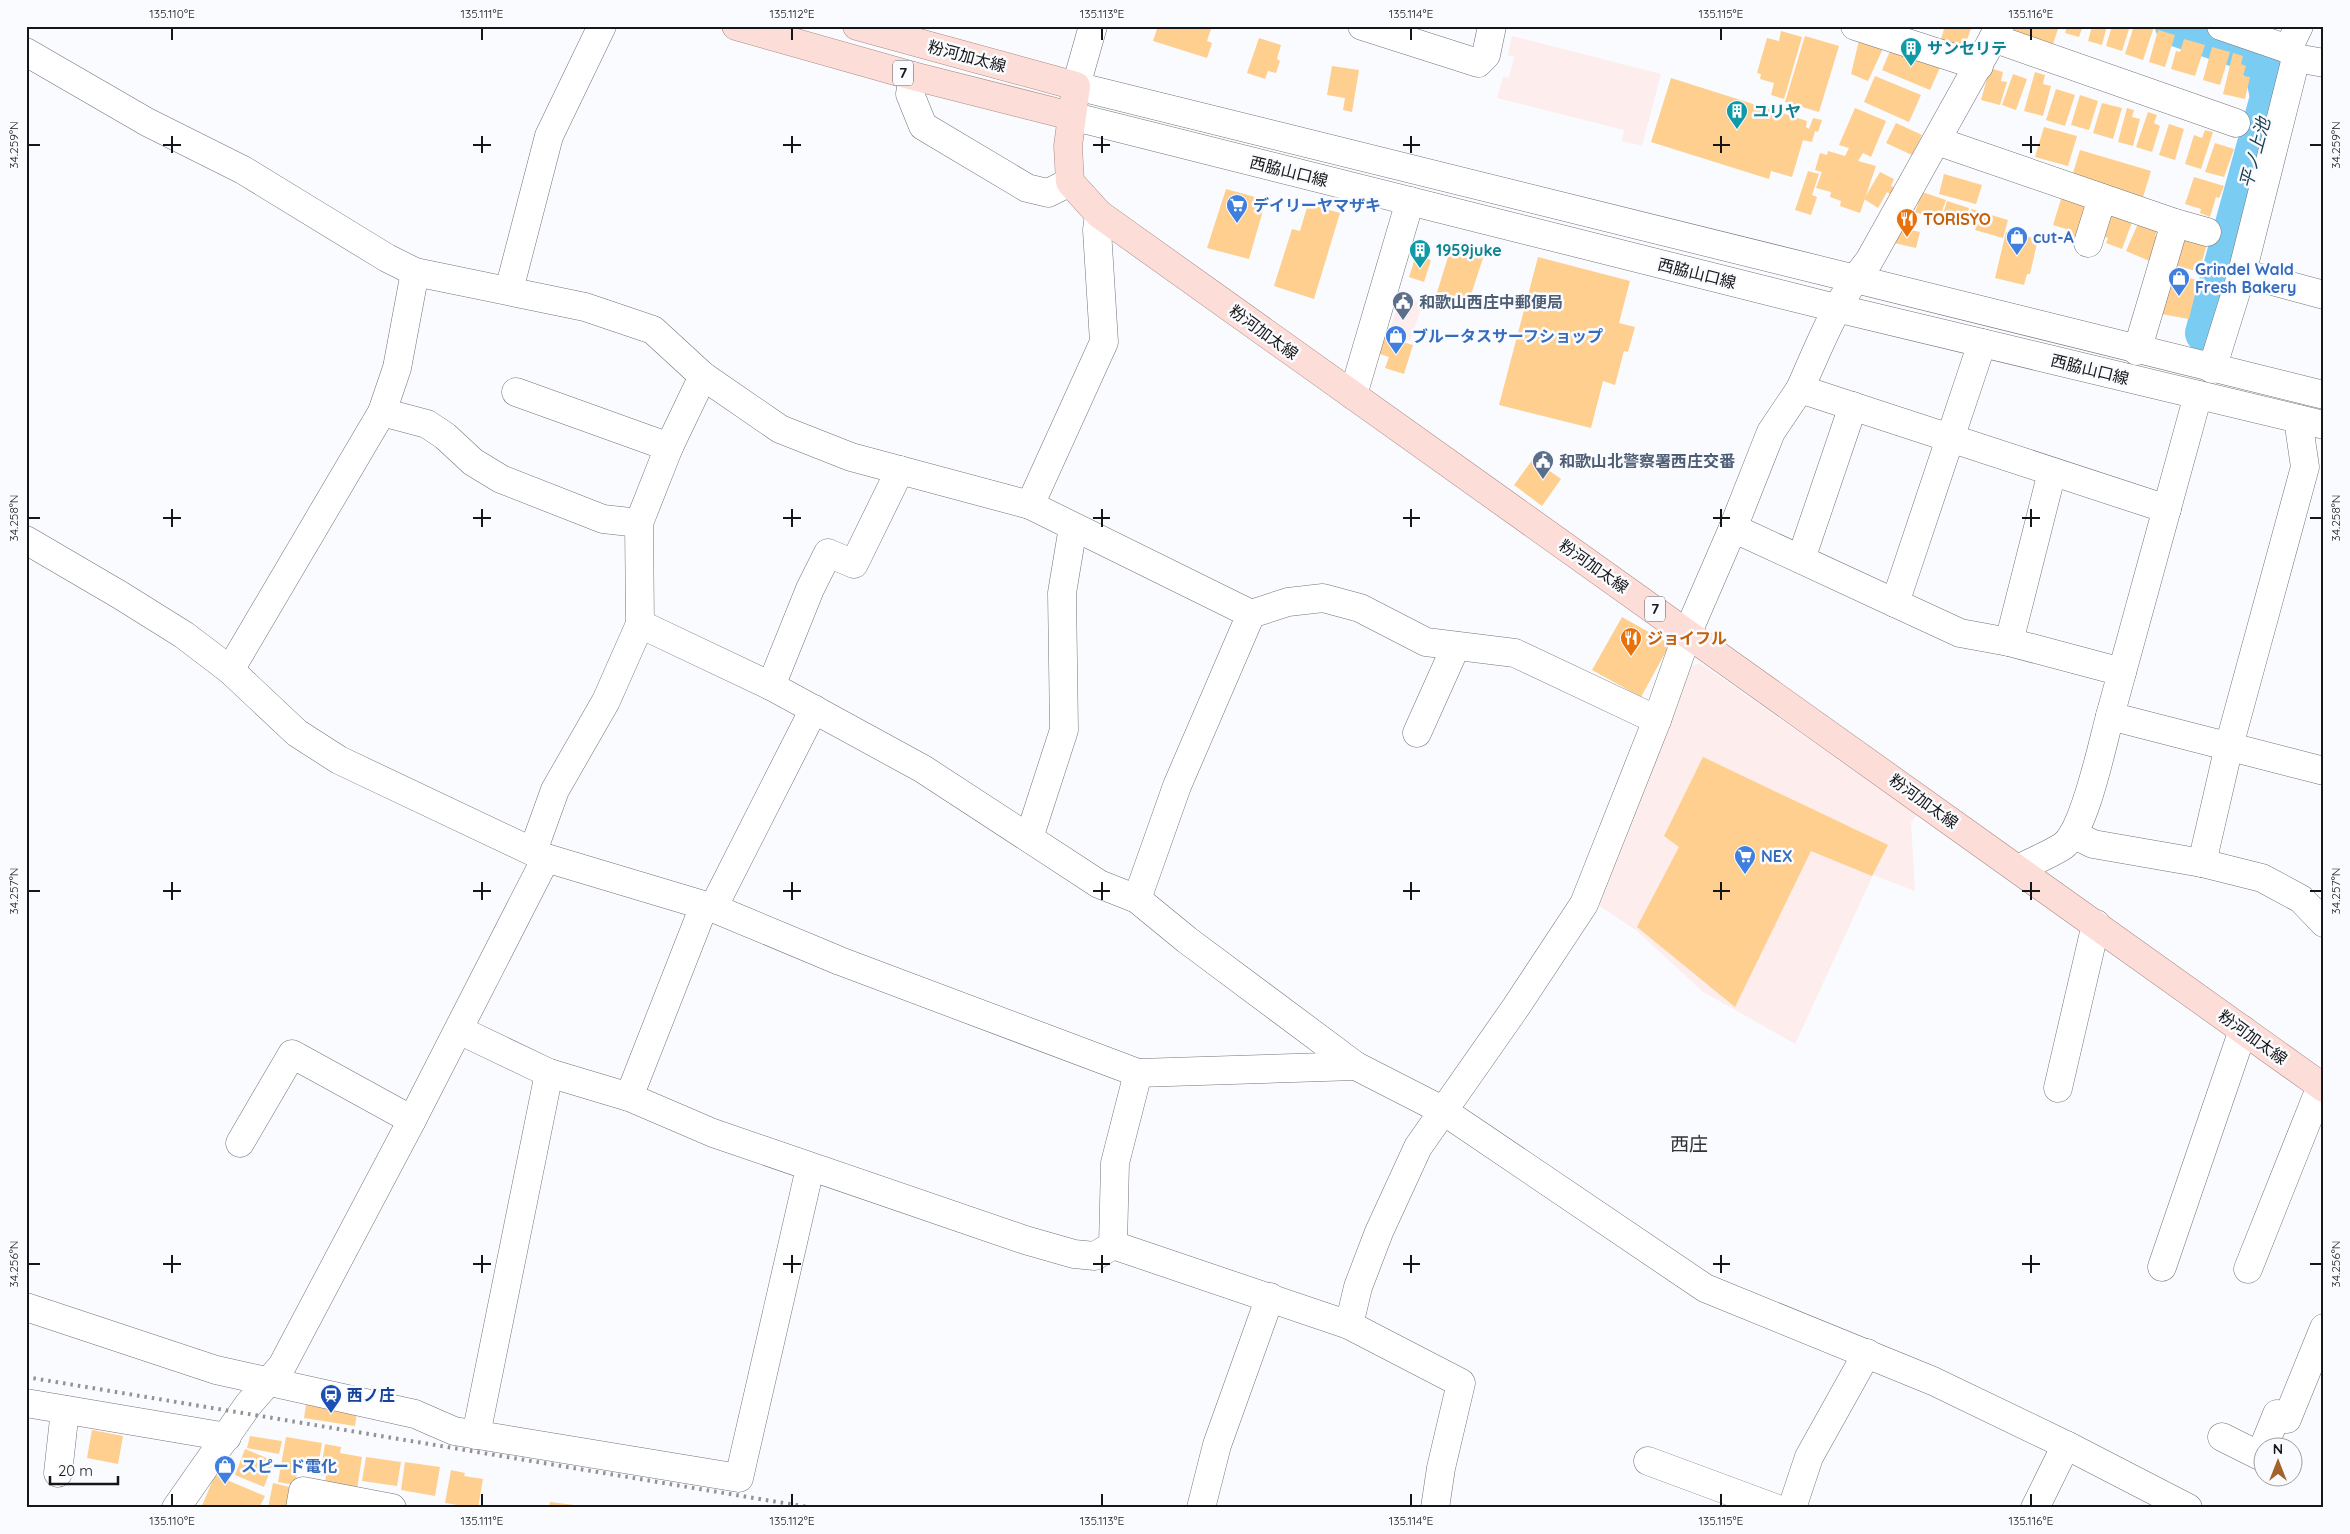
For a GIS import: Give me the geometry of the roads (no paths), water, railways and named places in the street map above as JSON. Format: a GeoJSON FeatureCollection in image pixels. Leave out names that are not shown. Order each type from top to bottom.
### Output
{"type":"FeatureCollection","features":[{"type":"Feature","properties":{"kind":"main road","name":"粉河加太線"},"geometry":{"type":"LineString","coordinates":[[736,26],[913,76],[1071,116]]}},
{"type":"Feature","properties":{"kind":"main road","name":"粉河加太線"},"geometry":{"type":"LineString","coordinates":[[857,26],[1076,86]]}},
{"type":"Feature","properties":{"kind":"main road"},"geometry":{"type":"LineString","coordinates":[[1070,182],[1068,146],[1076,86]]}},
{"type":"Feature","properties":{"kind":"main road","name":"粉河加太線"},"geometry":{"type":"LineString","coordinates":[[1070,182],[1100,214],[1688,632],[2322,1087]]}},
{"type":"Feature","properties":{"kind":"street"},"geometry":{"type":"LineString","coordinates":[[509,290],[549,136],[602,26]]}},
{"type":"Feature","properties":{"kind":"street"},"geometry":{"type":"LineString","coordinates":[[1076,86],[1094,26]]}},
{"type":"Feature","properties":{"kind":"street"},"geometry":{"type":"LineString","coordinates":[[1362,26],[1478,62],[1486,56],[1492,26]]}},
{"type":"Feature","properties":{"kind":"street"},"geometry":{"type":"LineString","coordinates":[[1855,26],[1979,66]]}},
{"type":"Feature","properties":{"kind":"street"},"geometry":{"type":"LineString","coordinates":[[2221,26],[2294,44],[2324,63]]}},
{"type":"Feature","properties":{"kind":"street"},"geometry":{"type":"LineString","coordinates":[[1349,1325],[1358,1287],[1379,1232],[1418,1146],[1516,1007],[1584,904],[1657,720],[1688,632],[1733,528],[1771,432],[1800,389],[1836,308],[1869,261],[1997,32],[2236,123]]}},
{"type":"Feature","properties":{"kind":"street"},"geometry":{"type":"LineString","coordinates":[[2212,369],[2242,273],[2294,44]]}},
{"type":"Feature","properties":{"kind":"street"},"geometry":{"type":"LineString","coordinates":[[26,52],[147,122],[242,170],[387,258],[415,272],[586,307],[653,330],[703,376],[780,429],[851,457],[1030,505],[1251,614],[1288,602],[1324,598],[1360,608],[1426,642],[1515,653],[1657,720]]}},
{"type":"Feature","properties":{"kind":"street"},"geometry":{"type":"LineString","coordinates":[[913,76],[910,94],[923,126],[1027,188],[1048,193],[1070,182]]}},
{"type":"Feature","properties":{"kind":"street","name":"西脇山口線"},"geometry":{"type":"LineString","coordinates":[[1076,86],[2324,396]]}},
{"type":"Feature","properties":{"kind":"street","name":"西脇山口線"},"geometry":{"type":"LineString","coordinates":[[1071,116],[1836,308],[2311,422]]}},
{"type":"Feature","properties":{"kind":"street"},"geometry":{"type":"LineString","coordinates":[[1937,141],[2175,223],[2207,232]]}},
{"type":"Feature","properties":{"kind":"street"},"geometry":{"type":"LineString","coordinates":[[2088,243],[2102,198]]}},
{"type":"Feature","properties":{"kind":"street"},"geometry":{"type":"LineString","coordinates":[[1353,395],[1410,201]]}},
{"type":"Feature","properties":{"kind":"street"},"geometry":{"type":"LineString","coordinates":[[1030,505],[1104,342],[1097,230],[1100,214]]}},
{"type":"Feature","properties":{"kind":"street"},"geometry":{"type":"LineString","coordinates":[[2137,351],[2175,223]]}},
{"type":"Feature","properties":{"kind":"street"},"geometry":{"type":"LineString","coordinates":[[230,670],[382,412],[397,368],[415,272]]}},
{"type":"Feature","properties":{"kind":"street"},"geometry":{"type":"LineString","coordinates":[[2242,273],[2324,295]]}},
{"type":"Feature","properties":{"kind":"street"},"geometry":{"type":"LineString","coordinates":[[1895,603],[1982,343]]}},
{"type":"Feature","properties":{"kind":"street"},"geometry":{"type":"LineString","coordinates":[[176,1508],[267,1383],[282,1366],[459,1030],[540,854],[555,790],[606,701],[640,624],[639,523],[668,446],[703,376]]}},
{"type":"Feature","properties":{"kind":"street"},"geometry":{"type":"LineString","coordinates":[[1800,389],[2167,509]]}},
{"type":"Feature","properties":{"kind":"street"},"geometry":{"type":"LineString","coordinates":[[516,392],[668,446]]}},
{"type":"Feature","properties":{"kind":"street"},"geometry":{"type":"LineString","coordinates":[[2018,868],[2064,845],[2073,834],[2081,818],[2198,395]]}},
{"type":"Feature","properties":{"kind":"street"},"geometry":{"type":"LineString","coordinates":[[1801,559],[1853,406]]}},
{"type":"Feature","properties":{"kind":"street"},"geometry":{"type":"LineString","coordinates":[[382,412],[426,424],[445,436],[473,462],[501,479],[604,519],[639,523]]}},
{"type":"Feature","properties":{"kind":"street"},"geometry":{"type":"LineString","coordinates":[[2202,863],[2229,746],[2314,474],[2311,422]]}},
{"type":"Feature","properties":{"kind":"street"},"geometry":{"type":"LineString","coordinates":[[771,686],[810,589],[828,553],[854,564],[900,470]]}},
{"type":"Feature","properties":{"kind":"street"},"geometry":{"type":"LineString","coordinates":[[2009,642],[2052,472]]}},
{"type":"Feature","properties":{"kind":"street"},"geometry":{"type":"LineString","coordinates":[[1029,838],[1064,730],[1062,593],[1074,528]]}},
{"type":"Feature","properties":{"kind":"street"},"geometry":{"type":"LineString","coordinates":[[1733,528],[1960,634],[2009,642],[2122,672]]}},
{"type":"Feature","properties":{"kind":"street"},"geometry":{"type":"LineString","coordinates":[[26,540],[176,630],[230,670],[297,734],[339,760],[540,854],[709,907],[840,961],[1138,1073],[1356,1066]]}},
{"type":"Feature","properties":{"kind":"street"},"geometry":{"type":"LineString","coordinates":[[1137,899],[1177,786],[1251,614]]}},
{"type":"Feature","properties":{"kind":"street"},"geometry":{"type":"LineString","coordinates":[[640,624],[771,686],[924,769],[1099,884],[1137,899],[1187,940],[1356,1066],[1442,1110],[1706,1288],[1867,1353],[2066,1445],[2188,1508]]}},
{"type":"Feature","properties":{"kind":"street"},"geometry":{"type":"LineString","coordinates":[[1417,733],[1456,646]]}},
{"type":"Feature","properties":{"kind":"street"},"geometry":{"type":"LineString","coordinates":[[629,1096],[709,907],[814,709]]}},
{"type":"Feature","properties":{"kind":"street"},"geometry":{"type":"LineString","coordinates":[[2110,716],[2324,771]]}},
{"type":"Feature","properties":{"kind":"street"},"geometry":{"type":"LineString","coordinates":[[2073,834],[2093,844],[2202,863],[2262,878],[2301,899],[2324,923]]}},
{"type":"Feature","properties":{"kind":"street"},"geometry":{"type":"LineString","coordinates":[[2058,1088],[2096,924]]}},
{"type":"Feature","properties":{"kind":"street"},"geometry":{"type":"LineString","coordinates":[[459,1030],[549,1073],[629,1096],[713,1133],[810,1168],[1074,1254],[1094,1256],[1113,1245],[1270,1296],[1349,1325],[1461,1383],[1441,1468],[1435,1508]]}},
{"type":"Feature","properties":{"kind":"street"},"geometry":{"type":"LineString","coordinates":[[2162,1267],[2243,1030]]}},
{"type":"Feature","properties":{"kind":"street"},"geometry":{"type":"LineString","coordinates":[[240,1143],[292,1054],[412,1120]]}},
{"type":"Feature","properties":{"kind":"street"},"geometry":{"type":"LineString","coordinates":[[476,1435],[549,1073]]}},
{"type":"Feature","properties":{"kind":"street"},"geometry":{"type":"LineString","coordinates":[[1113,1245],[1115,1162],[1138,1073]]}},
{"type":"Feature","properties":{"kind":"street"},"geometry":{"type":"LineString","coordinates":[[2248,1269],[2322,1087]]}},
{"type":"Feature","properties":{"kind":"street"},"geometry":{"type":"LineString","coordinates":[[26,1307],[216,1370],[267,1383],[415,1414],[454,1431],[739,1478],[810,1168]]}},
{"type":"Feature","properties":{"kind":"street"},"geometry":{"type":"LineString","coordinates":[[1201,1508],[1217,1445],[1270,1296]]}},
{"type":"Feature","properties":{"kind":"street"},"geometry":{"type":"LineString","coordinates":[[2268,1436],[2277,1414],[2287,1419],[2324,1328]]}},
{"type":"Feature","properties":{"kind":"street"},"geometry":{"type":"LineString","coordinates":[[1792,1508],[1809,1457],[1867,1353]]}},
{"type":"Feature","properties":{"kind":"street"},"geometry":{"type":"LineString","coordinates":[[26,1404],[227,1437]]}},
{"type":"Feature","properties":{"kind":"street"},"geometry":{"type":"LineString","coordinates":[[58,1473],[65,1410]]}},
{"type":"Feature","properties":{"kind":"street"},"geometry":{"type":"LineString","coordinates":[[2222,1437],[2252,1452]]}},
{"type":"Feature","properties":{"kind":"street"},"geometry":{"type":"LineString","coordinates":[[2035,1508],[2066,1445]]}},
{"type":"Feature","properties":{"kind":"street"},"geometry":{"type":"LineString","coordinates":[[1648,1461],[1775,1508]]}},
{"type":"Feature","properties":{"kind":"street"},"geometry":{"type":"LineString","coordinates":[[300,1508],[303,1491],[392,1508]]}},
{"type":"Feature","properties":{"kind":"waterway","name":"平ノ上池"},"geometry":{"type":"LineString","coordinates":[[2175,26],[2248,51],[2264,68],[2270,97],[2205,333]]}},
{"type":"Feature","properties":{"kind":"railway"},"geometry":{"type":"LineString","coordinates":[[26,1377],[814,1508]]}},
{"type":"Feature","properties":{"kind":"place","name":"サンセリテ"},"geometry":{"type":"Point","coordinates":[1911,67]}},
{"type":"Feature","properties":{"kind":"place","name":"ユリヤ"},"geometry":{"type":"Point","coordinates":[1737,130]}},
{"type":"Feature","properties":{"kind":"place","name":"デイリーヤマザキ"},"geometry":{"type":"Point","coordinates":[1237,224]}},
{"type":"Feature","properties":{"kind":"place","name":"TORISYO"},"geometry":{"type":"Point","coordinates":[1907,238]}},
{"type":"Feature","properties":{"kind":"place","name":"cut-A"},"geometry":{"type":"Point","coordinates":[2017,256]}},
{"type":"Feature","properties":{"kind":"place","name":"1959juke"},"geometry":{"type":"Point","coordinates":[1420,269]}},
{"type":"Feature","properties":{"kind":"place","name":"Grindel Wald Fresh Bakery"},"geometry":{"type":"Point","coordinates":[2179,297]}},
{"type":"Feature","properties":{"kind":"place","name":"和歌山西庄中郵便局"},"geometry":{"type":"Point","coordinates":[1403,321]}},
{"type":"Feature","properties":{"kind":"place","name":"ブルータスサーフショップ"},"geometry":{"type":"Point","coordinates":[1396,355]}},
{"type":"Feature","properties":{"kind":"place","name":"和歌山北警察署西庄交番"},"geometry":{"type":"Point","coordinates":[1543,480]}},
{"type":"Feature","properties":{"kind":"place","name":"ジョイフル"},"geometry":{"type":"Point","coordinates":[1631,657]}},
{"type":"Feature","properties":{"kind":"place","name":"NEX"},"geometry":{"type":"Point","coordinates":[1745,875]}},
{"type":"Feature","properties":{"kind":"place","name":"西ノ庄"},"geometry":{"type":"Point","coordinates":[331,1414]}},
{"type":"Feature","properties":{"kind":"place","name":"スピード電化"},"geometry":{"type":"Point","coordinates":[225,1485]}},
{"type":"Feature","properties":{"kind":"district","name":"西庄"},"geometry":{"type":"Point","coordinates":[1689,1144]}}]}
